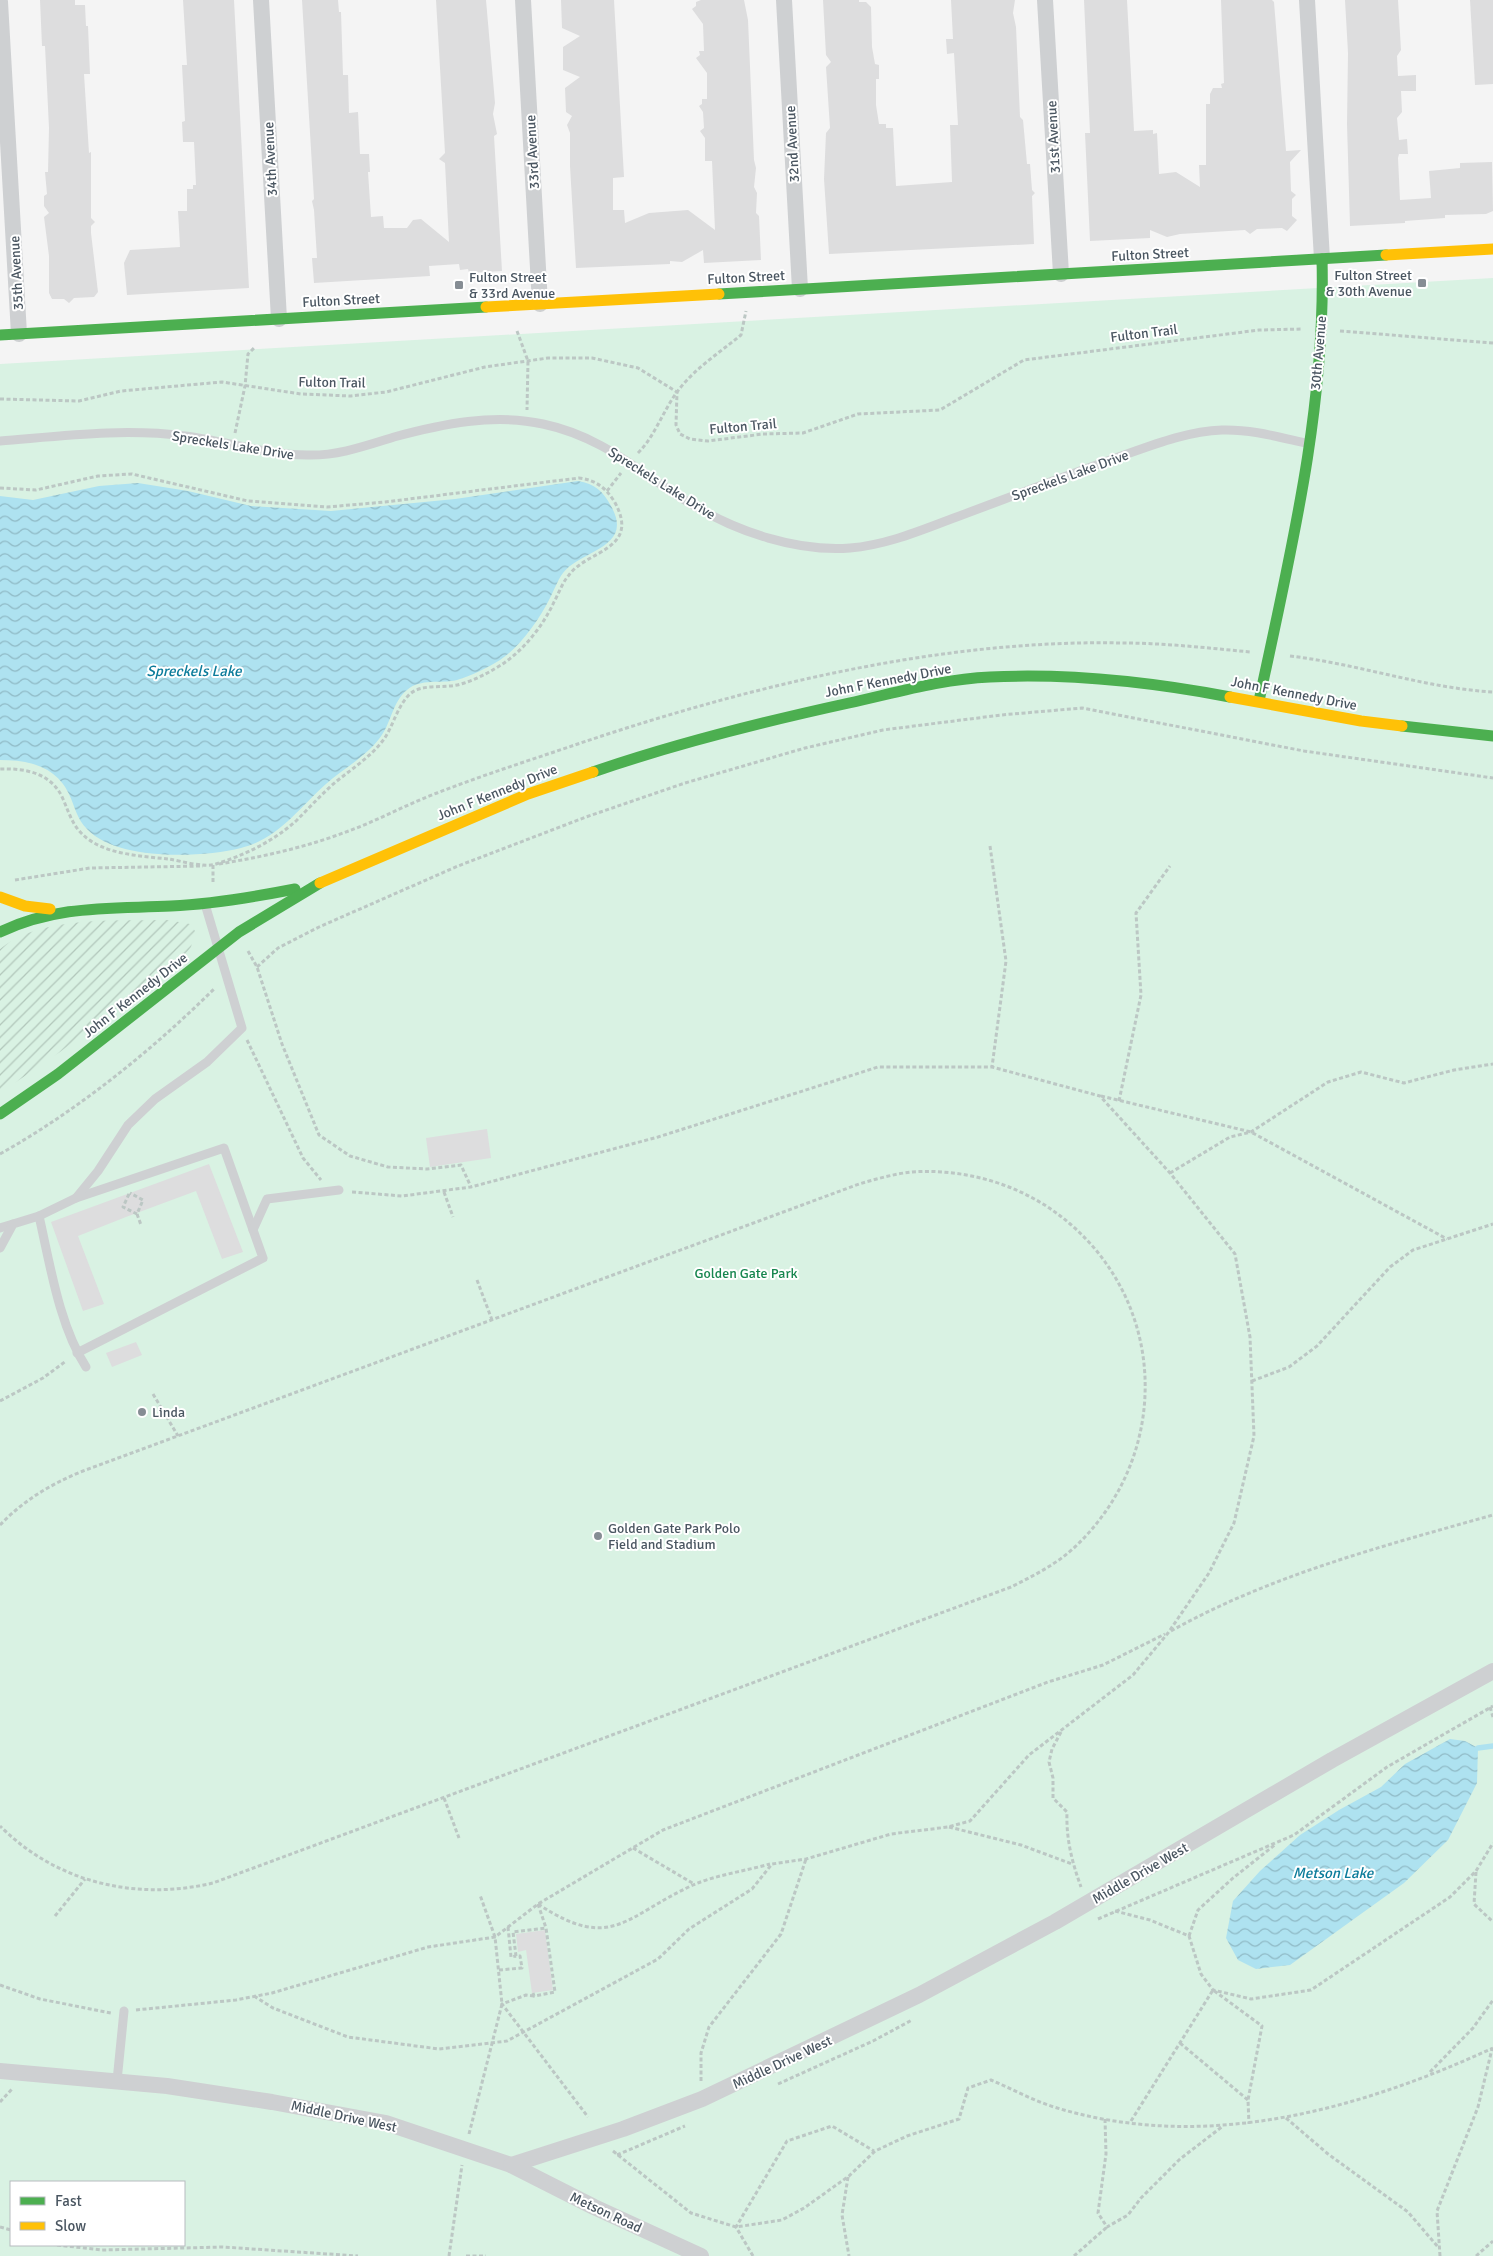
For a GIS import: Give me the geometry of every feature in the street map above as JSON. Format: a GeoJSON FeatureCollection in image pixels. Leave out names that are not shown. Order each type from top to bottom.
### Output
{"type":"FeatureCollection","features":[{"type":"Feature","properties":{"kind":"street","name":"34th Avenue"},"geometry":{"type":"LineString","coordinates":[[261,0],[279,319]]}},
{"type":"Feature","properties":{"kind":"street","name":"33rd Avenue"},"geometry":{"type":"LineString","coordinates":[[523,0],[540,304]]}},
{"type":"Feature","properties":{"kind":"street","name":"32nd Avenue"},"geometry":{"type":"LineString","coordinates":[[784,0],[800,289]]}},
{"type":"Feature","properties":{"kind":"street","name":"31st Avenue"},"geometry":{"type":"LineString","coordinates":[[1045,0],[1061,274]]}},
{"type":"Feature","properties":{"kind":"street","name":"30th Avenue"},"geometry":{"type":"LineString","coordinates":[[1259,701],[1280,594],[1300,509],[1311,444],[1323,299],[1307,0]]}},
{"type":"Feature","properties":{"kind":"street","name":"35th Avenue"},"geometry":{"type":"LineString","coordinates":[[0,2],[19,334]]}},
{"type":"Feature","properties":{"kind":"street","name":"Fulton Street"},"geometry":{"type":"LineString","coordinates":[[0,335],[1493,249]]}},
{"type":"Feature","properties":{"kind":"street","name":"John F Kennedy Drive"},"geometry":{"type":"LineString","coordinates":[[0,1114],[58,1074],[219,948],[275,908],[315,885],[496,807],[607,766],[695,739],[881,694],[988,677],[1049,676],[1128,680],[1259,701],[1361,721],[1493,736]]}},
{"type":"Feature","properties":{"kind":"street","name":"John F Kennedy Drive"},"geometry":{"type":"LineString","coordinates":[[0,932],[37,916],[84,908],[204,903],[315,885]]}},
{"type":"Feature","properties":{"kind":"street"},"geometry":{"type":"LineString","coordinates":[[0,897],[26,906],[54,909],[84,908]]}},
{"type":"Feature","properties":{"kind":"street","name":"Middle Drive West"},"geometry":{"type":"LineString","coordinates":[[0,2071],[117,2081],[272,2102],[386,2123],[512,2165],[623,2129],[702,2099],[919,1995],[1088,1903],[1340,1755],[1493,1671]]}},
{"type":"Feature","properties":{"kind":"street","name":"Metson Road"},"geometry":{"type":"LineString","coordinates":[[512,2165],[594,2207],[702,2256]]}},
{"type":"Feature","properties":{"kind":"lane","name":"Spreckels Lake Drive"},"geometry":{"type":"LineString","coordinates":[[0,441],[117,432],[186,436],[279,453],[330,454],[452,424],[487,420],[527,421],[579,436],[630,461],[693,505],[741,528],[796,544],[824,548],[851,548],[906,536],[1136,451],[1197,434],[1218,430],[1240,430],[1311,444]]}},
{"type":"Feature","properties":{"kind":"lane"},"geometry":{"type":"LineString","coordinates":[[76,1198],[98,1171],[128,1125],[155,1099],[218,1052],[242,1028],[204,903]]}},
{"type":"Feature","properties":{"kind":"lane"},"geometry":{"type":"LineString","coordinates":[[0,1228],[39,1216],[76,1198],[224,1148],[263,1258],[77,1353]]}},
{"type":"Feature","properties":{"kind":"lane"},"geometry":{"type":"LineString","coordinates":[[253,1230],[267,1199],[340,1190]]}},
{"type":"Feature","properties":{"kind":"lane"},"geometry":{"type":"LineString","coordinates":[[39,1216],[56,1289],[77,1353],[86,1367]]}},
{"type":"Feature","properties":{"kind":"lane"},"geometry":{"type":"LineString","coordinates":[[0,1248],[13,1224]]}},
{"type":"Feature","properties":{"kind":"lane"},"geometry":{"type":"LineString","coordinates":[[117,2081],[124,2011]]}},
{"type":"Feature","properties":{"kind":"path"},"geometry":{"type":"LineString","coordinates":[[607,490],[630,461],[647,444],[677,392],[693,372],[741,335],[749,292]]}},
{"type":"Feature","properties":{"kind":"path","name":"Fulton Trail"},"geometry":{"type":"LineString","coordinates":[[0,398],[78,401],[130,390],[222,382],[301,394],[351,396],[386,392],[485,367],[528,361],[592,358],[638,368],[677,392],[676,425],[680,434],[685,438],[708,441],[763,434],[803,433],[858,414],[940,410],[1024,360],[1259,330],[1320,329],[1435,340],[1493,343]]}},
{"type":"Feature","properties":{"kind":"path"},"geometry":{"type":"LineString","coordinates":[[517,331],[528,361],[527,421]]}},
{"type":"Feature","properties":{"kind":"path"},"geometry":{"type":"LineString","coordinates":[[233,446],[245,386],[248,354],[255,347]]}},
{"type":"Feature","properties":{"kind":"path"},"geometry":{"type":"LineString","coordinates":[[0,488],[36,490],[98,476],[132,474],[248,501],[327,507],[474,492],[569,478],[588,479],[607,490],[620,514],[620,529],[616,541],[608,550],[571,572],[541,625],[512,658],[492,670],[461,684],[422,688],[412,692],[404,702],[387,735],[378,747],[330,787],[291,825],[260,846],[214,865],[135,855],[101,846],[90,840],[74,825],[62,798],[47,779],[23,770],[0,769]]}},
{"type":"Feature","properties":{"kind":"path"},"geometry":{"type":"LineString","coordinates":[[1286,656],[1329,660],[1454,690],[1493,692]]}},
{"type":"Feature","properties":{"kind":"path"},"geometry":{"type":"LineString","coordinates":[[257,967],[278,948],[319,927],[458,866],[586,817],[685,783],[778,756],[883,730],[1000,715],[1082,708],[1304,751],[1493,778]]}},
{"type":"Feature","properties":{"kind":"path"},"geometry":{"type":"LineString","coordinates":[[990,846],[1006,960],[992,1067]]}},
{"type":"Feature","properties":{"kind":"path"},"geometry":{"type":"LineString","coordinates":[[214,865],[214,884]]}},
{"type":"Feature","properties":{"kind":"path"},"geometry":{"type":"LineString","coordinates":[[1120,1101],[1141,995],[1136,913],[1170,866]]}},
{"type":"Feature","properties":{"kind":"path"},"geometry":{"type":"LineString","coordinates":[[246,946],[257,967],[282,1044],[319,1135],[350,1156],[388,1167],[427,1169],[461,1165],[471,1187]]}},
{"type":"Feature","properties":{"kind":"path"},"geometry":{"type":"LineString","coordinates":[[0,1154],[36,1134],[172,1031],[214,989]]}},
{"type":"Feature","properties":{"kind":"path"},"geometry":{"type":"LineString","coordinates":[[242,1028],[303,1158],[322,1181],[340,1190],[379,1196],[444,1192],[471,1187],[658,1137],[878,1067],[992,1067],[1100,1096],[1251,1132],[1447,1239]]}},
{"type":"Feature","properties":{"kind":"path"},"geometry":{"type":"LineString","coordinates":[[1170,1173],[1230,1137],[1251,1132],[1328,1082],[1361,1072],[1404,1083],[1454,1070],[1493,1064]]}},
{"type":"Feature","properties":{"kind":"path"},"geometry":{"type":"LineString","coordinates":[[538,1904],[562,1920],[594,1929],[616,1927],[694,1885],[772,1864],[806,1859],[891,1834],[948,1827],[970,1821],[1029,1755],[1133,1675],[1168,1633],[1209,1573],[1234,1523],[1254,1436],[1250,1337],[1235,1254],[1170,1173],[1100,1096]]}},
{"type":"Feature","properties":{"kind":"path"},"geometry":{"type":"LineString","coordinates":[[0,1526],[27,1500],[63,1480],[860,1184],[910,1172],[960,1174],[1012,1188],[1056,1212],[1094,1247],[1122,1288],[1138,1332],[1145,1370],[1144,1412],[1131,1465],[1113,1501],[1077,1545],[1046,1569],[1003,1590],[444,1798],[237,1874],[196,1887],[162,1891],[137,1890],[114,1887],[85,1879],[35,1855],[0,1826]]}},
{"type":"Feature","properties":{"kind":"path"},"geometry":{"type":"LineString","coordinates":[[444,1192],[453,1217]]}},
{"type":"Feature","properties":{"kind":"path"},"geometry":{"type":"LineString","coordinates":[[137,1214],[123,1206],[130,1193],[143,1200],[137,1214],[140,1225]]}},
{"type":"Feature","properties":{"kind":"path"},"geometry":{"type":"LineString","coordinates":[[1252,1382],[1289,1367],[1318,1346],[1390,1267],[1413,1250],[1493,1224]]}},
{"type":"Feature","properties":{"kind":"path"},"geometry":{"type":"LineString","coordinates":[[477,1280],[492,1320]]}},
{"type":"Feature","properties":{"kind":"path"},"geometry":{"type":"LineString","coordinates":[[0,1401],[44,1378],[77,1353]]}},
{"type":"Feature","properties":{"kind":"path"},"geometry":{"type":"LineString","coordinates":[[153,1394],[178,1436]]}},
{"type":"Feature","properties":{"kind":"path"},"geometry":{"type":"LineString","coordinates":[[0,1986],[49,2001],[117,2014],[124,2011],[254,1996],[428,1947],[495,1937],[538,1904],[663,1830],[1048,1682],[1103,1665],[1168,1633],[1204,1612],[1283,1580],[1366,1551],[1493,1516]]}},
{"type":"Feature","properties":{"kind":"path"},"geometry":{"type":"LineString","coordinates":[[1490,1708],[1493,1717]]}},
{"type":"Feature","properties":{"kind":"path"},"geometry":{"type":"LineString","coordinates":[[1063,1729],[1052,1750],[1049,1762],[1053,1778],[1053,1798],[1067,1812],[1066,1831],[1072,1865],[1088,1903]]}},
{"type":"Feature","properties":{"kind":"path"},"geometry":{"type":"LineString","coordinates":[[444,1798],[459,1838]]}},
{"type":"Feature","properties":{"kind":"path"},"geometry":{"type":"LineString","coordinates":[[948,1827],[1021,1845],[1072,1865]]}},
{"type":"Feature","properties":{"kind":"path"},"geometry":{"type":"LineString","coordinates":[[1249,2124],[1248,2100],[1262,2026],[1213,1990],[1201,1974],[1188,1936],[1198,1910],[1233,1878],[1280,1841]]}},
{"type":"Feature","properties":{"kind":"path"},"geometry":{"type":"LineString","coordinates":[[1213,1990],[1251,1999],[1311,1990],[1450,1896],[1476,1871],[1493,1843]]}},
{"type":"Feature","properties":{"kind":"path"},"geometry":{"type":"LineString","coordinates":[[633,1848],[694,1885]]}},
{"type":"Feature","properties":{"kind":"path"},"geometry":{"type":"LineString","coordinates":[[702,2099],[701,2053],[709,2027],[781,1934],[806,1859]]}},
{"type":"Feature","properties":{"kind":"path"},"geometry":{"type":"LineString","coordinates":[[254,1996],[273,2008],[348,2037],[439,2049],[507,2040],[658,1959],[689,1929],[752,1889],[772,1864]]}},
{"type":"Feature","properties":{"kind":"path"},"geometry":{"type":"LineString","coordinates":[[1476,1871],[1474,1904],[1493,1922]]}},
{"type":"Feature","properties":{"kind":"path"},"geometry":{"type":"LineString","coordinates":[[55,1916],[85,1879]]}},
{"type":"Feature","properties":{"kind":"path"},"geometry":{"type":"LineString","coordinates":[[473,2113],[494,2042],[502,2004],[495,1937],[480,1895]]}},
{"type":"Feature","properties":{"kind":"path"},"geometry":{"type":"LineString","coordinates":[[502,2004],[526,1995],[556,1992],[546,1928],[538,1904]]}},
{"type":"Feature","properties":{"kind":"path"},"geometry":{"type":"LineString","coordinates":[[1113,1911],[1150,1920],[1188,1936]]}},
{"type":"Feature","properties":{"kind":"path"},"geometry":{"type":"LineString","coordinates":[[498,1970],[522,1968],[520,1956],[512,1957],[508,1927]]}},
{"type":"Feature","properties":{"kind":"path"},"geometry":{"type":"LineString","coordinates":[[516,1956],[513,1932],[546,1928]]}},
{"type":"Feature","properties":{"kind":"path"},"geometry":{"type":"LineString","coordinates":[[1131,2121],[1213,1990]]}},
{"type":"Feature","properties":{"kind":"path"},"geometry":{"type":"LineString","coordinates":[[1428,2074],[1473,2028],[1493,2000]]}},
{"type":"Feature","properties":{"kind":"path"},"geometry":{"type":"LineString","coordinates":[[502,2004],[588,2117]]}},
{"type":"Feature","properties":{"kind":"path"},"geometry":{"type":"LineString","coordinates":[[1180,2043],[1248,2100]]}},
{"type":"Feature","properties":{"kind":"path"},"geometry":{"type":"LineString","coordinates":[[613,2152],[691,2213],[736,2228],[782,2220],[804,2208],[848,2176],[875,2151],[907,2136],[959,2119],[968,2088],[991,2080],[1053,2106],[1105,2119],[1168,2125],[1249,2124],[1286,2118],[1375,2096],[1492,2048]]}},
{"type":"Feature","properties":{"kind":"path"},"geometry":{"type":"LineString","coordinates":[[1440,2256],[1437,2211],[1478,2107],[1492,2048]]}},
{"type":"Feature","properties":{"kind":"path"},"geometry":{"type":"LineString","coordinates":[[1286,2118],[1328,2154],[1408,2212],[1438,2247]]}},
{"type":"Feature","properties":{"kind":"path"},"geometry":{"type":"LineString","coordinates":[[1105,2119],[1106,2154],[1098,2213],[1107,2226]]}},
{"type":"Feature","properties":{"kind":"path"},"geometry":{"type":"LineString","coordinates":[[1074,2256],[1107,2226],[1128,2216],[1141,2198],[1180,2158],[1225,2125]]}},
{"type":"Feature","properties":{"kind":"path"},"geometry":{"type":"LineString","coordinates":[[736,2228],[787,2141],[832,2126],[875,2151]]}},
{"type":"Feature","properties":{"kind":"path"},"geometry":{"type":"LineString","coordinates":[[617,2154],[629,2150]]}},
{"type":"Feature","properties":{"kind":"path"},"geometry":{"type":"LineString","coordinates":[[450,2256],[463,2161]]}},
{"type":"Feature","properties":{"kind":"path"},"geometry":{"type":"LineString","coordinates":[[848,2176],[842,2216],[848,2256]]}},
{"type":"Feature","properties":{"kind":"path"},"geometry":{"type":"LineString","coordinates":[[736,2228],[753,2256]]}},
{"type":"Feature","properties":{"kind":"path"},"geometry":{"type":"LineString","coordinates":[[1476,2256],[1493,2241]]}},
{"type":"Feature","properties":{"kind":"path"},"geometry":{"type":"LineString","coordinates":[[66,2246],[102,2250],[223,2247],[358,2256]]}},
{"type":"Feature","properties":{"kind":"path"},"geometry":{"type":"LineString","coordinates":[[466,2256],[486,2256]]}},
{"type":"Feature","properties":{"kind":"green space","name":"Golden Gate Park"},"geometry":{"type":"Polygon","coordinates":[[[1493,278],[1493,2256],[0,2256],[0,364],[1493,278]]]}},
{"type":"Feature","properties":{"kind":"green space"},"geometry":{"type":"Polygon","coordinates":[[[168,920],[190,924],[195,931],[191,947],[183,957],[60,1052],[0,1093],[0,949],[17,938],[36,930],[58,925],[80,922],[168,920]]]}},
{"type":"Feature","properties":{"kind":"water","name":"Spreckels Lake"},"geometry":{"type":"Polygon","coordinates":[[[578,481],[594,486],[605,496],[617,520],[616,531],[611,540],[571,565],[563,573],[540,616],[515,648],[500,660],[484,669],[457,680],[412,686],[398,701],[383,733],[361,757],[326,784],[287,822],[266,838],[254,844],[224,851],[183,855],[138,852],[118,847],[101,839],[87,829],[78,817],[63,784],[49,771],[31,763],[0,760],[0,496],[33,500],[99,486],[138,483],[188,491],[251,506],[331,511],[455,499],[578,481]]]}},
{"type":"Feature","properties":{"kind":"water","name":"Metson Lake"},"geometry":{"type":"Polygon","coordinates":[[[1450,1739],[1465,1741],[1478,1748],[1477,1783],[1448,1840],[1404,1883],[1290,1965],[1256,1969],[1238,1960],[1226,1938],[1233,1901],[1260,1871],[1300,1835],[1339,1810],[1381,1787],[1405,1764],[1450,1739]]]}},
{"type":"Feature","properties":{"kind":"building"},"geometry":{"type":"Polygon","coordinates":[[[40,0],[75,0],[75,5],[85,5],[86,26],[88,26],[90,74],[84,74],[89,153],[91,152],[91,218],[95,222],[91,226],[91,233],[98,292],[94,297],[74,298],[69,303],[64,299],[52,299],[49,293],[49,256],[44,217],[49,213],[44,206],[44,196],[47,194],[45,172],[48,172],[49,128],[45,46],[42,46],[40,0]]]}},
{"type":"Feature","properties":{"kind":"building"},"geometry":{"type":"Polygon","coordinates":[[[183,0],[234,0],[249,288],[127,295],[124,263],[130,250],[180,247],[178,211],[187,211],[187,189],[193,189],[193,185],[196,185],[194,142],[183,142],[182,122],[185,121],[182,65],[187,65],[183,0]]]}},
{"type":"Feature","properties":{"kind":"building"},"geometry":{"type":"Polygon","coordinates":[[[302,0],[338,0],[339,12],[341,12],[343,75],[348,75],[349,113],[358,112],[360,154],[369,154],[370,172],[368,172],[371,217],[383,216],[384,228],[407,228],[413,220],[421,219],[449,242],[445,163],[439,159],[445,153],[436,0],[486,0],[495,103],[493,114],[497,134],[494,136],[502,271],[469,273],[468,269],[460,270],[459,264],[429,266],[430,276],[314,283],[312,258],[317,258],[312,201],[314,199],[302,0]]]}},
{"type":"Feature","properties":{"kind":"building"},"geometry":{"type":"Polygon","coordinates":[[[561,0],[614,0],[624,177],[613,178],[613,210],[624,210],[625,223],[649,213],[688,210],[715,230],[712,161],[705,161],[705,138],[700,131],[704,128],[703,112],[699,106],[702,104],[702,99],[707,99],[707,73],[696,58],[700,55],[699,51],[704,51],[703,24],[692,9],[696,6],[696,2],[701,0],[744,0],[748,20],[754,160],[756,168],[754,187],[757,193],[756,213],[759,216],[761,260],[704,263],[703,250],[682,262],[670,261],[670,264],[576,268],[570,133],[567,125],[572,116],[566,112],[565,88],[580,77],[563,70],[563,47],[580,36],[562,28],[561,0]]]}},
{"type":"Feature","properties":{"kind":"building"},"geometry":{"type":"Polygon","coordinates":[[[823,0],[859,0],[859,2],[866,2],[871,7],[872,47],[875,64],[879,65],[879,79],[876,79],[876,105],[879,124],[886,124],[886,128],[893,128],[896,186],[952,182],[950,125],[958,125],[954,53],[947,54],[946,39],[953,39],[951,0],[1015,0],[1013,13],[1016,27],[1020,117],[1023,120],[1027,164],[1030,164],[1032,190],[1035,193],[1032,196],[1034,244],[829,254],[824,179],[826,133],[830,128],[826,67],[831,62],[826,55],[823,0]]]}},
{"type":"Feature","properties":{"kind":"building"},"geometry":{"type":"Polygon","coordinates":[[[1084,0],[1127,0],[1134,131],[1153,130],[1153,134],[1157,133],[1159,174],[1176,172],[1200,187],[1199,165],[1206,165],[1206,104],[1210,104],[1210,94],[1213,88],[1222,88],[1221,84],[1224,83],[1221,0],[1272,0],[1274,2],[1286,151],[1301,150],[1290,162],[1291,191],[1296,195],[1292,199],[1292,216],[1297,220],[1287,231],[1282,228],[1257,229],[1250,234],[1245,230],[1180,234],[1167,237],[1150,230],[1150,238],[1090,241],[1085,133],[1090,133],[1084,0]]]}},
{"type":"Feature","properties":{"kind":"building"},"geometry":{"type":"Polygon","coordinates":[[[1345,0],[1398,0],[1401,50],[1397,56],[1398,76],[1416,75],[1416,91],[1401,91],[1402,112],[1397,118],[1399,140],[1407,139],[1408,154],[1399,154],[1398,158],[1400,200],[1431,198],[1429,171],[1460,168],[1460,163],[1492,162],[1493,211],[1486,214],[1445,215],[1445,218],[1405,221],[1405,223],[1350,226],[1347,124],[1348,53],[1345,0]]]}},
{"type":"Feature","properties":{"kind":"building"},"geometry":{"type":"Polygon","coordinates":[[[1470,0],[1493,0],[1493,84],[1475,85],[1470,0]]]}},
{"type":"Feature","properties":{"kind":"building"},"geometry":{"type":"Polygon","coordinates":[[[487,1129],[491,1158],[430,1167],[426,1138],[487,1129]]]}},
{"type":"Feature","properties":{"kind":"building"},"geometry":{"type":"Polygon","coordinates":[[[209,1164],[243,1252],[222,1259],[196,1191],[78,1236],[104,1304],[83,1311],[51,1222],[209,1164]]]}},
{"type":"Feature","properties":{"kind":"building"},"geometry":{"type":"Polygon","coordinates":[[[136,1342],[142,1355],[112,1367],[106,1353],[136,1342]]]}},
{"type":"Feature","properties":{"kind":"building"},"geometry":{"type":"Polygon","coordinates":[[[545,1930],[553,1990],[532,1993],[526,1950],[518,1952],[516,1934],[545,1930]]]}},
{"type":"Feature","properties":{"kind":"waterway"},"geometry":{"type":"LineString","coordinates":[[1478,1748],[1493,1746]]}},
{"type":"Feature","properties":{"kind":"traffic: fast"},"geometry":{"type":"LineString","coordinates":[[719,294],[1386,255]]}},
{"type":"Feature","properties":{"kind":"traffic: fast"},"geometry":{"type":"LineString","coordinates":[[1259,701],[1294,537],[1312,426],[1322,315],[1322,259]]}},
{"type":"Feature","properties":{"kind":"traffic: fast"},"geometry":{"type":"LineString","coordinates":[[0,335],[486,307]]}},
{"type":"Feature","properties":{"kind":"traffic: fast"},"geometry":{"type":"LineString","coordinates":[[593,772],[688,742],[816,710],[919,687],[972,678],[1051,676],[1111,680],[1171,687],[1230,697]]}},
{"type":"Feature","properties":{"kind":"traffic: fast"},"geometry":{"type":"LineString","coordinates":[[1402,726],[1493,736]]}},
{"type":"Feature","properties":{"kind":"traffic: fast"},"geometry":{"type":"LineString","coordinates":[[0,1114],[58,1074],[239,932],[320,883]]}},
{"type":"Feature","properties":{"kind":"traffic: fast"},"geometry":{"type":"LineString","coordinates":[[0,932],[21,923],[63,913],[105,908],[202,904],[295,889]]}},
{"type":"Feature","properties":{"kind":"traffic: slow"},"geometry":{"type":"LineString","coordinates":[[1386,255],[1493,249]]}},
{"type":"Feature","properties":{"kind":"traffic: slow"},"geometry":{"type":"LineString","coordinates":[[486,307],[719,294]]}},
{"type":"Feature","properties":{"kind":"traffic: slow"},"geometry":{"type":"LineString","coordinates":[[1230,697],[1361,721],[1402,726]]}},
{"type":"Feature","properties":{"kind":"traffic: slow"},"geometry":{"type":"LineString","coordinates":[[320,883],[528,794],[593,772]]}},
{"type":"Feature","properties":{"kind":"traffic: slow"},"geometry":{"type":"LineString","coordinates":[[0,897],[25,906],[50,909]]}},
{"type":"Feature","properties":{"kind":"place","name":"Fulton Street & 30th Avenue"},"geometry":{"type":"Point","coordinates":[1422,283]}},
{"type":"Feature","properties":{"kind":"place","name":"Fulton Street & 33rd Avenue"},"geometry":{"type":"Point","coordinates":[459,285]}},
{"type":"Feature","properties":{"kind":"place","name":"Linda"},"geometry":{"type":"Point","coordinates":[142,1412]}},
{"type":"Feature","properties":{"kind":"place","name":"Golden Gate Park Polo Field and Stadium"},"geometry":{"type":"Point","coordinates":[598,1536]}}]}
